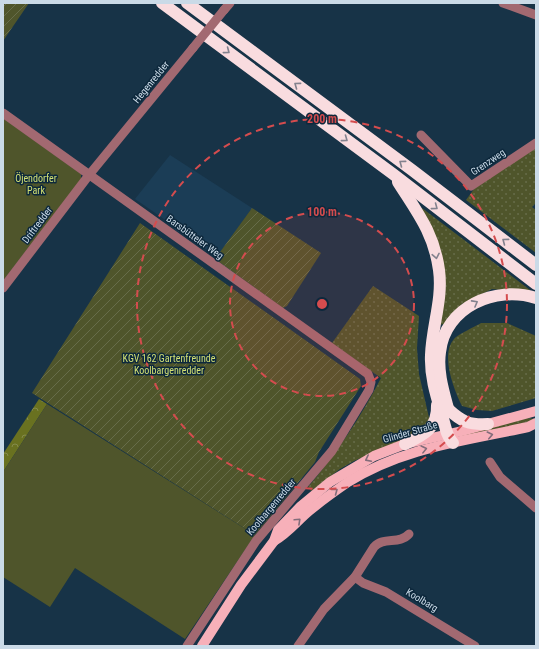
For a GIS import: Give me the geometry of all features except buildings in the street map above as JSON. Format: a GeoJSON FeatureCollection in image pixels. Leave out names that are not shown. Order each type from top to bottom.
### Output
{"type":"FeatureCollection","features":[{"type":"Feature","properties":{"kind":"highway"},"geometry":{"type":"LineString","coordinates":[[162,3],[393,174],[536,284]]}},
{"type":"Feature","properties":{"kind":"highway"},"geometry":{"type":"LineString","coordinates":[[187,3],[412,170],[536,265]]}},
{"type":"Feature","properties":{"kind":"highway"},"geometry":{"type":"LineString","coordinates":[[393,174],[422,217],[431,238],[437,259],[440,291],[431,356],[432,376],[437,398],[452,437]]}},
{"type":"Feature","properties":{"kind":"highway"},"geometry":{"type":"LineString","coordinates":[[452,437],[448,409],[440,377],[439,354],[443,336],[458,315],[471,305],[490,297],[502,294],[536,298]]}},
{"type":"Feature","properties":{"kind":"highway"},"geometry":{"type":"LineString","coordinates":[[404,444],[422,435],[432,426],[437,414],[437,398]]}},
{"type":"Feature","properties":{"kind":"highway"},"geometry":{"type":"LineString","coordinates":[[448,409],[465,422],[473,425],[488,424]]}},
{"type":"Feature","properties":{"kind":"main road","name":"Glinder Straße"},"geometry":{"type":"LineString","coordinates":[[274,541],[284,535],[310,510],[340,488],[377,466],[488,424],[536,411]]}},
{"type":"Feature","properties":{"kind":"main road","name":"Glinder Straße"},"geometry":{"type":"LineString","coordinates":[[202,646],[241,585],[274,541],[278,530],[301,506],[330,482],[374,456],[404,444],[533,426]]}},
{"type":"Feature","properties":{"kind":"street"},"geometry":{"type":"LineString","coordinates":[[503,3],[536,15]]}},
{"type":"Feature","properties":{"kind":"street","name":"Hegenredder"},"geometry":{"type":"LineString","coordinates":[[89,175],[227,7]]}},
{"type":"Feature","properties":{"kind":"street","name":"Barsbütteler Weg"},"geometry":{"type":"LineString","coordinates":[[3,113],[368,374],[371,382]]}},
{"type":"Feature","properties":{"kind":"street","name":"Grenzweg"},"geometry":{"type":"LineString","coordinates":[[421,135],[471,186],[536,143]]}},
{"type":"Feature","properties":{"kind":"street","name":"Driftredder"},"geometry":{"type":"LineString","coordinates":[[3,288],[89,175]]}},
{"type":"Feature","properties":{"kind":"street","name":"Koolbargenredder"},"geometry":{"type":"LineString","coordinates":[[187,646],[256,541],[332,451],[369,390],[371,382]]}},
{"type":"Feature","properties":{"kind":"street"},"geometry":{"type":"LineString","coordinates":[[490,462],[500,477],[536,508]]}},
{"type":"Feature","properties":{"kind":"street"},"geometry":{"type":"LineString","coordinates":[[298,646],[324,609],[355,577],[374,547],[383,541],[395,541],[405,538],[409,534]]}},
{"type":"Feature","properties":{"kind":"street","name":"Koolbarg"},"geometry":{"type":"LineString","coordinates":[[355,577],[362,583],[386,592],[475,646]]}},
{"type":"Feature","properties":{"kind":"shaded area"},"geometry":{"type":"Polygon","coordinates":[[[170,155],[252,208],[217,257],[181,231],[179,232],[175,230],[175,228],[164,219],[135,199],[170,155]]]}},
{"type":"Feature","properties":{"kind":"green space"},"geometry":{"type":"Polygon","coordinates":[[[3,3],[29,3],[3,41],[3,3]]]}},
{"type":"Feature","properties":{"kind":"green space","name":"Öjendorfer Park"},"geometry":{"type":"Polygon","coordinates":[[[3,118],[81,174],[81,179],[3,281],[3,118]]]}},
{"type":"Feature","properties":{"kind":"green space"},"geometry":{"type":"Polygon","coordinates":[[[536,145],[536,203],[532,207],[536,210],[536,253],[466,200],[474,189],[536,145]]]}},
{"type":"Feature","properties":{"kind":"green space"},"geometry":{"type":"Polygon","coordinates":[[[252,208],[321,253],[287,306],[283,308],[215,259],[252,208]]]}},
{"type":"Feature","properties":{"kind":"green space"},"geometry":{"type":"Polygon","coordinates":[[[422,208],[530,290],[530,293],[492,289],[462,304],[445,324],[438,325],[442,305],[422,208]]]}},
{"type":"Feature","properties":{"kind":"green space","name":"KGV 162 Gartenfreunde Koolbargenredder"},"geometry":{"type":"Polygon","coordinates":[[[140,223],[360,379],[361,386],[319,452],[315,462],[255,535],[32,393],[140,223]]]}},
{"type":"Feature","properties":{"kind":"green space"},"geometry":{"type":"Polygon","coordinates":[[[373,286],[419,316],[417,348],[419,374],[430,422],[417,434],[354,461],[340,469],[311,491],[308,487],[348,435],[381,378],[332,343],[373,286]]]}},
{"type":"Feature","properties":{"kind":"green space"},"geometry":{"type":"Polygon","coordinates":[[[481,323],[507,323],[536,336],[536,398],[492,411],[477,410],[462,406],[452,382],[448,363],[448,354],[450,346],[456,337],[481,323]]]}},
{"type":"Feature","properties":{"kind":"green space"},"geometry":{"type":"Polygon","coordinates":[[[39,399],[47,404],[3,472],[3,454],[39,399]]]}},
{"type":"Feature","properties":{"kind":"green space"},"geometry":{"type":"Polygon","coordinates":[[[47,404],[255,535],[185,639],[75,568],[50,607],[3,577],[3,472],[47,404]]]}},
{"type":"Feature","properties":{"kind":"green space"},"geometry":{"type":"Polygon","coordinates":[[[526,418],[536,420],[467,437],[457,434],[526,418]]]}}]}
